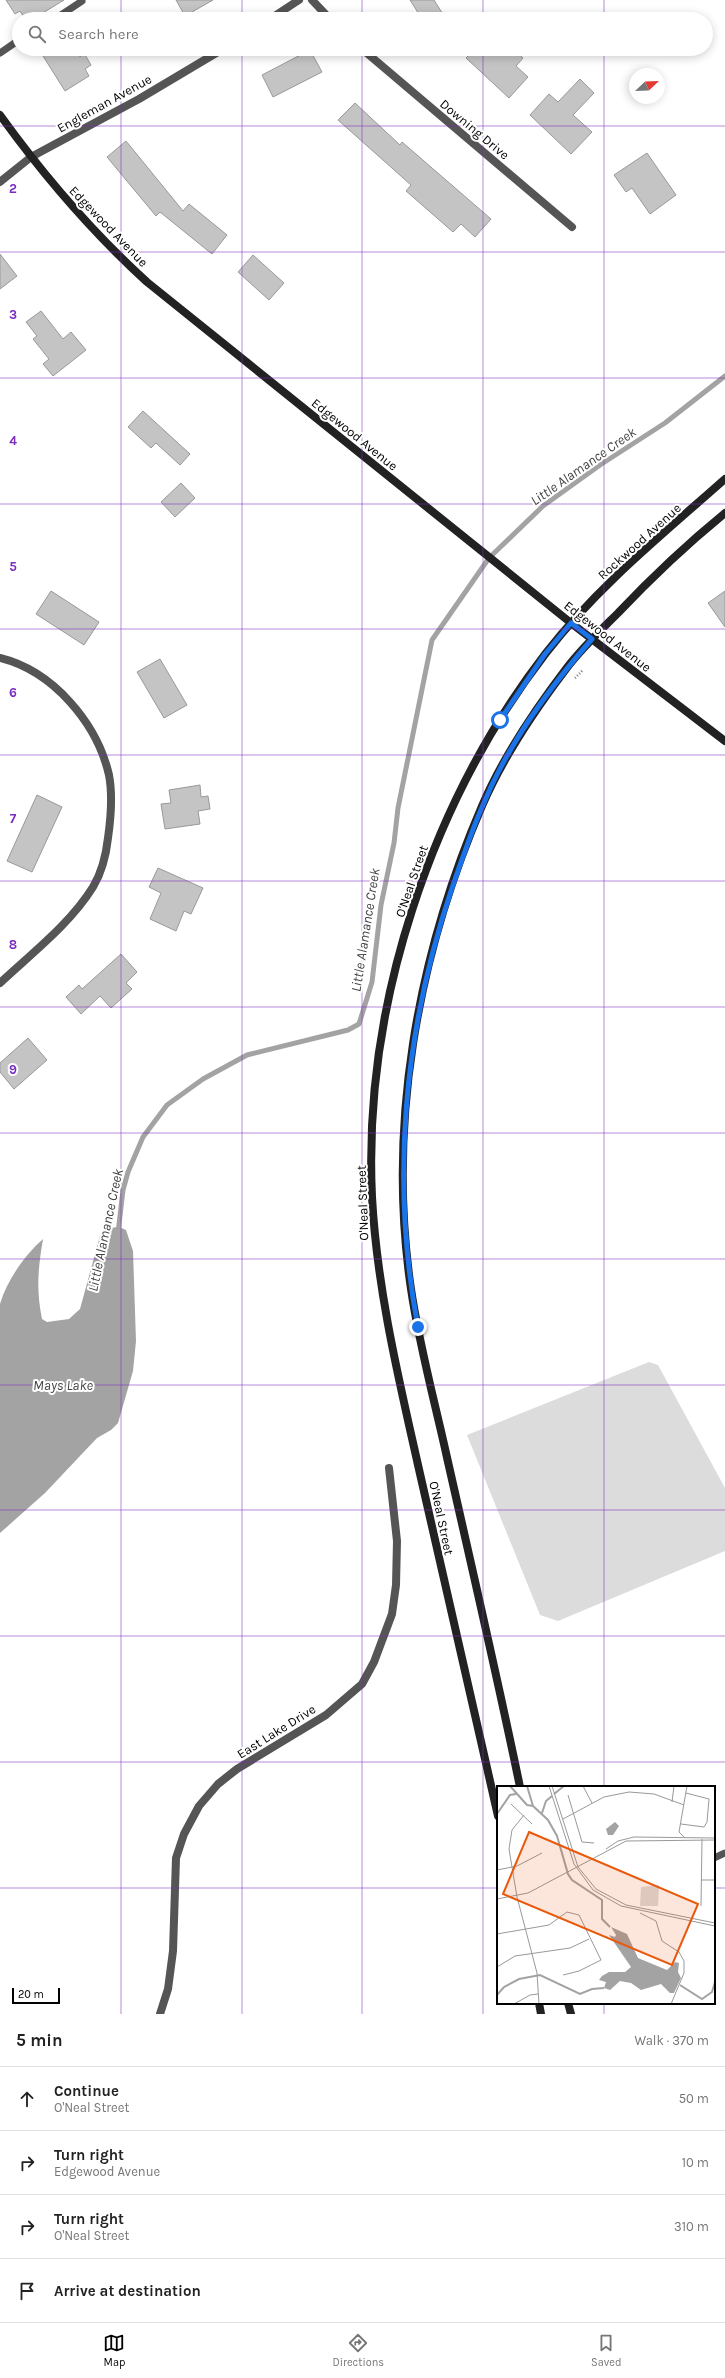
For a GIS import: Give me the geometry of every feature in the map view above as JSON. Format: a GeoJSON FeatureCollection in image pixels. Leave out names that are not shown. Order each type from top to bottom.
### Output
{"type":"FeatureCollection","features":[{"type":"Feature","properties":{"kind":"street"},"geometry":{"type":"LineString","coordinates":[[281,12],[299,0]]}},
{"type":"Feature","properties":{"kind":"street"},"geometry":{"type":"LineString","coordinates":[[312,0],[323,12]]}},
{"type":"Feature","properties":{"kind":"street","name":"Engleman Avenue"},"geometry":{"type":"LineString","coordinates":[[0,182],[31,157],[139,99],[211,56]]}},
{"type":"Feature","properties":{"kind":"street","name":"Downing Drive"},"geometry":{"type":"LineString","coordinates":[[370,56],[572,227]]}},
{"type":"Feature","properties":{"kind":"street","name":"Edgewood Avenue"},"geometry":{"type":"LineString","coordinates":[[0,115],[31,157],[77,213],[112,250],[147,282],[571,623],[725,741]]}},
{"type":"Feature","properties":{"kind":"street","name":"Rockwood Avenue"},"geometry":{"type":"LineString","coordinates":[[571,623],[636,557],[725,479]]}},
{"type":"Feature","properties":{"kind":"street"},"geometry":{"type":"LineString","coordinates":[[592,639],[678,552],[725,513]]}},
{"type":"Feature","properties":{"kind":"street","name":"O'Neal Street"},"geometry":{"type":"LineString","coordinates":[[497,1812],[462,1666],[384,1310],[372,1194],[373,1136],[377,1077],[385,1020],[417,894],[438,838],[466,778],[500,720],[545,654],[571,623]]}},
{"type":"Feature","properties":{"kind":"street","name":"O'Neal Street"},"geometry":{"type":"LineString","coordinates":[[520,1786],[411,1290],[403,1194],[404,1126],[411,1057],[422,991],[440,924],[483,803],[528,724],[568,667],[592,639]]}},
{"type":"Feature","properties":{"kind":"street"},"geometry":{"type":"LineString","coordinates":[[0,658],[28,670],[69,699],[89,725],[108,774],[112,801],[105,862],[94,886],[78,910],[0,983]]}},
{"type":"Feature","properties":{"kind":"street","name":"East Lake Drive"},"geometry":{"type":"LineString","coordinates":[[160,2014],[168,1989],[173,1951],[176,1858],[184,1834],[199,1806],[218,1784],[237,1769],[326,1715],[362,1684],[374,1662],[392,1614],[396,1585],[397,1541],[389,1468]]}},
{"type":"Feature","properties":{"kind":"street"},"geometry":{"type":"LineString","coordinates":[[539,2004],[541,2014]]}},
{"type":"Feature","properties":{"kind":"street"},"geometry":{"type":"LineString","coordinates":[[568,2004],[571,2014]]}},
{"type":"Feature","properties":{"kind":"lane"},"geometry":{"type":"LineString","coordinates":[[66,12],[82,1]]}},
{"type":"Feature","properties":{"kind":"lane"},"geometry":{"type":"LineString","coordinates":[[0,53],[12,45]]}},
{"type":"Feature","properties":{"kind":"lane"},"geometry":{"type":"LineString","coordinates":[[715,1858],[725,1853]]}},
{"type":"Feature","properties":{"kind":"path"},"geometry":{"type":"LineString","coordinates":[[573,682],[583,670]]}},
{"type":"Feature","properties":{"kind":"shaded area"},"geometry":{"type":"Polygon","coordinates":[[[649,1362],[658,1365],[725,1488],[725,1551],[558,1621],[540,1615],[467,1435],[649,1362]]]}},
{"type":"Feature","properties":{"kind":"water","name":"Mays Lake"},"geometry":{"type":"Polygon","coordinates":[[[119,1227],[126,1230],[133,1251],[136,1341],[133,1371],[118,1423],[111,1430],[97,1438],[45,1493],[0,1533],[0,1304],[3,1295],[17,1268],[36,1245],[43,1239],[38,1279],[42,1319],[47,1322],[69,1319],[80,1309],[100,1236],[109,1228],[119,1227]]]}},
{"type":"Feature","properties":{"kind":"building"},"geometry":{"type":"Polygon","coordinates":[[[6,0],[64,0],[44,12],[14,12],[6,0]]]}},
{"type":"Feature","properties":{"kind":"building"},"geometry":{"type":"Polygon","coordinates":[[[176,0],[213,0],[192,12],[183,12],[176,0]]]}},
{"type":"Feature","properties":{"kind":"building"},"geometry":{"type":"Polygon","coordinates":[[[410,0],[434,0],[442,12],[418,12],[410,0]]]}},
{"type":"Feature","properties":{"kind":"building"},"geometry":{"type":"Polygon","coordinates":[[[43,56],[86,56],[91,65],[85,69],[89,76],[65,91],[43,56]]]}},
{"type":"Feature","properties":{"kind":"building"},"geometry":{"type":"Polygon","coordinates":[[[298,56],[313,56],[322,72],[273,97],[262,75],[298,56]]]}},
{"type":"Feature","properties":{"kind":"building"},"geometry":{"type":"Polygon","coordinates":[[[468,56],[521,56],[523,58],[516,66],[528,77],[509,98],[466,58],[468,56]]]}},
{"type":"Feature","properties":{"kind":"building"},"geometry":{"type":"Polygon","coordinates":[[[580,79],[594,93],[573,115],[592,132],[571,154],[530,115],[549,94],[558,102],[580,79]]]}},
{"type":"Feature","properties":{"kind":"building"},"geometry":{"type":"Polygon","coordinates":[[[355,103],[400,145],[402,142],[491,219],[475,237],[461,224],[453,232],[406,191],[411,185],[338,120],[355,103]]]}},
{"type":"Feature","properties":{"kind":"building"},"geometry":{"type":"Polygon","coordinates":[[[126,141],[183,211],[189,204],[227,235],[212,254],[160,212],[156,216],[107,157],[126,141]]]}},
{"type":"Feature","properties":{"kind":"building"},"geometry":{"type":"Polygon","coordinates":[[[647,153],[676,195],[650,214],[632,188],[626,192],[614,175],[647,153]]]}},
{"type":"Feature","properties":{"kind":"building"},"geometry":{"type":"Polygon","coordinates":[[[0,254],[17,276],[0,289],[0,254]]]}},
{"type":"Feature","properties":{"kind":"building"},"geometry":{"type":"Polygon","coordinates":[[[253,255],[284,283],[269,300],[238,272],[253,255]]]}},
{"type":"Feature","properties":{"kind":"building"},"geometry":{"type":"Polygon","coordinates":[[[41,311],[63,339],[71,332],[86,350],[53,376],[43,364],[49,359],[33,339],[37,336],[26,322],[41,311]]]}},
{"type":"Feature","properties":{"kind":"building"},"geometry":{"type":"Polygon","coordinates":[[[143,411],[190,454],[180,465],[156,443],[151,448],[128,427],[143,411]]]}},
{"type":"Feature","properties":{"kind":"building"},"geometry":{"type":"Polygon","coordinates":[[[181,483],[195,498],[175,517],[161,502],[181,483]]]}},
{"type":"Feature","properties":{"kind":"building"},"geometry":{"type":"Polygon","coordinates":[[[51,591],[99,622],[84,645],[36,614],[51,591]]]}},
{"type":"Feature","properties":{"kind":"building"},"geometry":{"type":"Polygon","coordinates":[[[725,591],[725,627],[708,603],[725,591]]]}},
{"type":"Feature","properties":{"kind":"building"},"geometry":{"type":"Polygon","coordinates":[[[160,659],[187,705],[164,718],[137,672],[160,659]]]}},
{"type":"Feature","properties":{"kind":"building"},"geometry":{"type":"Polygon","coordinates":[[[200,785],[201,797],[208,796],[210,809],[198,811],[200,824],[165,829],[161,804],[171,803],[169,790],[200,785]]]}},
{"type":"Feature","properties":{"kind":"building"},"geometry":{"type":"Polygon","coordinates":[[[37,795],[62,807],[32,872],[7,861],[37,795]]]}},
{"type":"Feature","properties":{"kind":"building"},"geometry":{"type":"Polygon","coordinates":[[[158,868],[203,888],[191,914],[184,911],[176,931],[150,919],[161,893],[149,887],[158,868]]]}},
{"type":"Feature","properties":{"kind":"building"},"geometry":{"type":"Polygon","coordinates":[[[121,954],[137,972],[126,983],[132,989],[111,1008],[100,996],[81,1014],[66,997],[79,985],[82,989],[121,954]]]}},
{"type":"Feature","properties":{"kind":"building"},"geometry":{"type":"Polygon","coordinates":[[[28,1038],[47,1060],[14,1089],[0,1072],[0,1063],[28,1038]]]}},
{"type":"Feature","properties":{"kind":"waterway","name":"Little Alamance Creek"},"geometry":{"type":"LineString","coordinates":[[118,1233],[123,1190],[128,1172],[143,1137],[167,1105],[203,1079],[247,1055],[348,1030],[359,1024],[372,982],[381,905],[394,843],[398,808],[432,640],[489,558],[543,506],[600,465],[665,423],[725,376]]}},
{"type":"Feature","properties":{"kind":"route"},"geometry":{"type":"LineString","coordinates":[[418,1327],[411,1290],[406,1245],[403,1194],[404,1126],[411,1057],[422,991],[440,924],[483,803],[516,741],[535,712],[568,667],[592,639],[571,623],[545,654],[500,720]]}}]}
